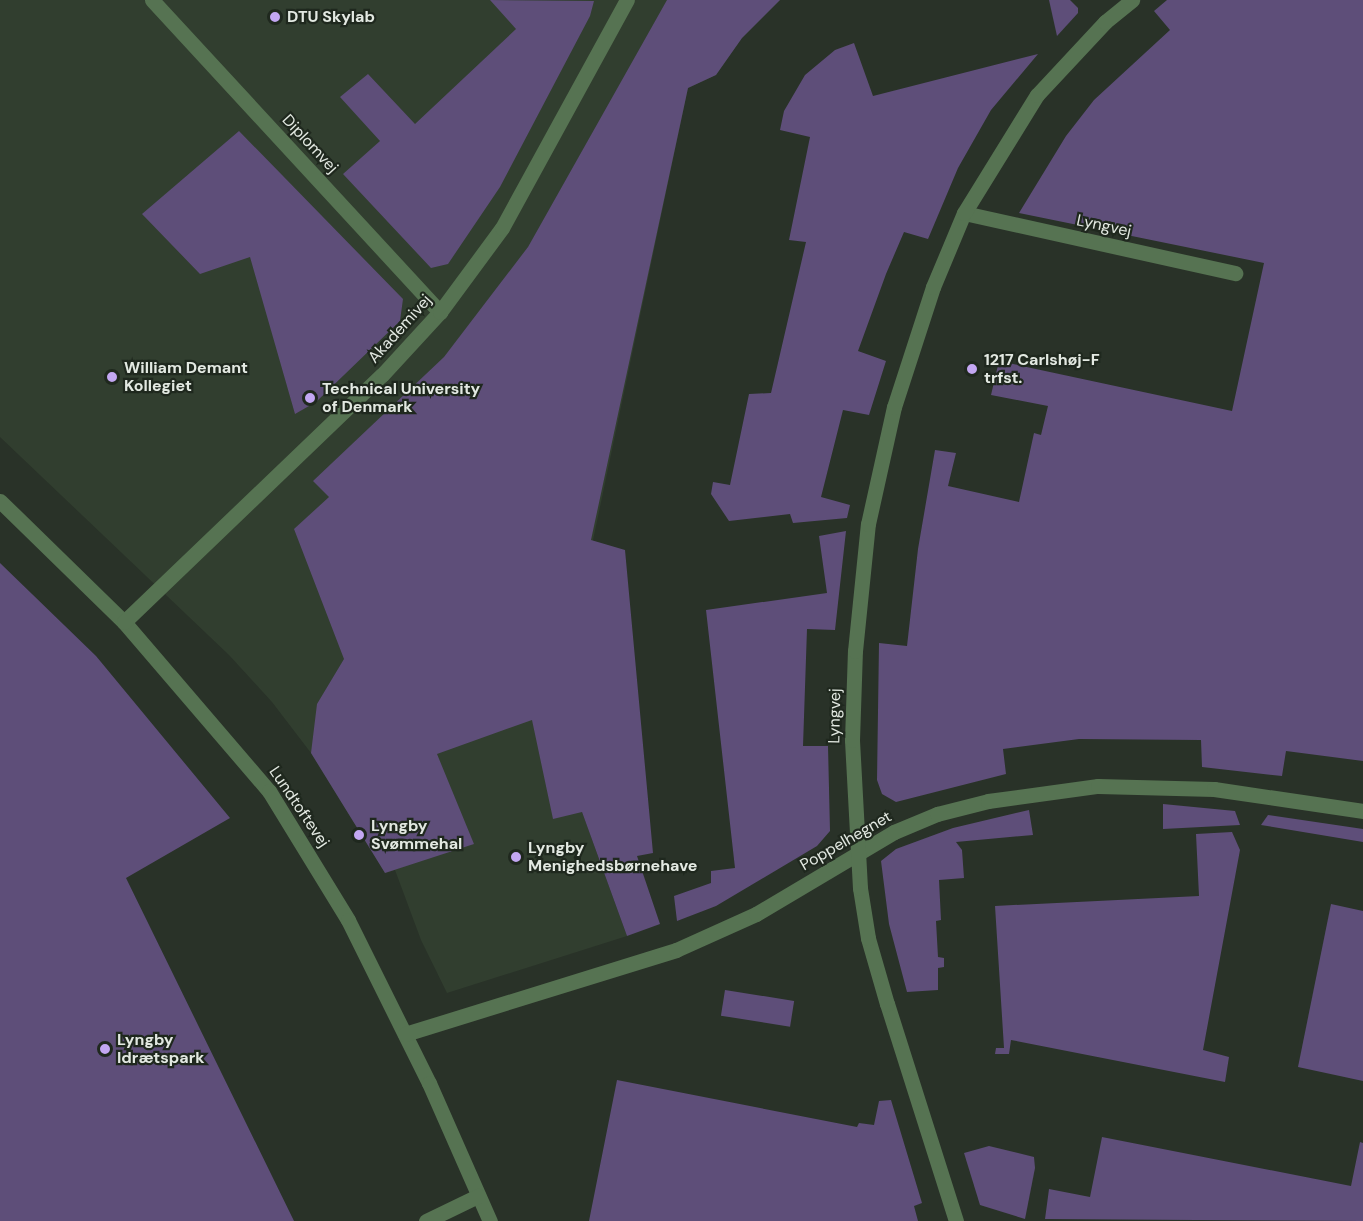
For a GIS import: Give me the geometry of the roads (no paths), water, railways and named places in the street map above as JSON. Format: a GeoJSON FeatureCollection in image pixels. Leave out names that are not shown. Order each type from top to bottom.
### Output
{"type":"FeatureCollection","features":[{"type":"Feature","properties":{"kind":"street","name":"Diplomvej"},"geometry":{"type":"LineString","coordinates":[[152,0],[440,312]]}},
{"type":"Feature","properties":{"kind":"street","name":"Akademivej"},"geometry":{"type":"LineString","coordinates":[[124,622],[382,375],[440,312],[502,228],[627,0]]}},
{"type":"Feature","properties":{"kind":"street","name":"Lyngvej"},"geometry":{"type":"LineString","coordinates":[[956,1221],[868,938],[859,853],[852,740],[855,651],[868,524],[894,407],[933,287],[964,213],[1037,95],[1089,38],[1132,0]]}},
{"type":"Feature","properties":{"kind":"street","name":"Lyngvej"},"geometry":{"type":"LineString","coordinates":[[964,213],[1235,273]]}},
{"type":"Feature","properties":{"kind":"street","name":"Lundtoftevej"},"geometry":{"type":"LineString","coordinates":[[0,501],[124,622],[269,791],[324,878],[405,1034],[490,1221]]}},
{"type":"Feature","properties":{"kind":"street","name":"Poppelhegnet"},"geometry":{"type":"LineString","coordinates":[[405,1034],[676,950],[756,914],[894,832],[937,814],[1041,791],[1098,786],[1214,789],[1363,811]]}},
{"type":"Feature","properties":{"kind":"street"},"geometry":{"type":"LineString","coordinates":[[426,1221],[478,1196]]}},
{"type":"Feature","properties":{"kind":"place","name":"DTU Skylab"},"geometry":{"type":"Point","coordinates":[275,17]}},
{"type":"Feature","properties":{"kind":"place","name":"1217 Carlshøj-F trfst."},"geometry":{"type":"Point","coordinates":[972,369]}},
{"type":"Feature","properties":{"kind":"place","name":"William Demant Kollegiet"},"geometry":{"type":"Point","coordinates":[112,377]}},
{"type":"Feature","properties":{"kind":"place","name":"Technical University of Denmark"},"geometry":{"type":"Point","coordinates":[310,398]}},
{"type":"Feature","properties":{"kind":"place","name":"Lyngby Svømmehal"},"geometry":{"type":"Point","coordinates":[359,835]}},
{"type":"Feature","properties":{"kind":"place","name":"Lyngby Menighedsbørnehave"},"geometry":{"type":"Point","coordinates":[516,857]}},
{"type":"Feature","properties":{"kind":"place","name":"Lyngby Idrætspark"},"geometry":{"type":"Point","coordinates":[105,1049]}}]}
